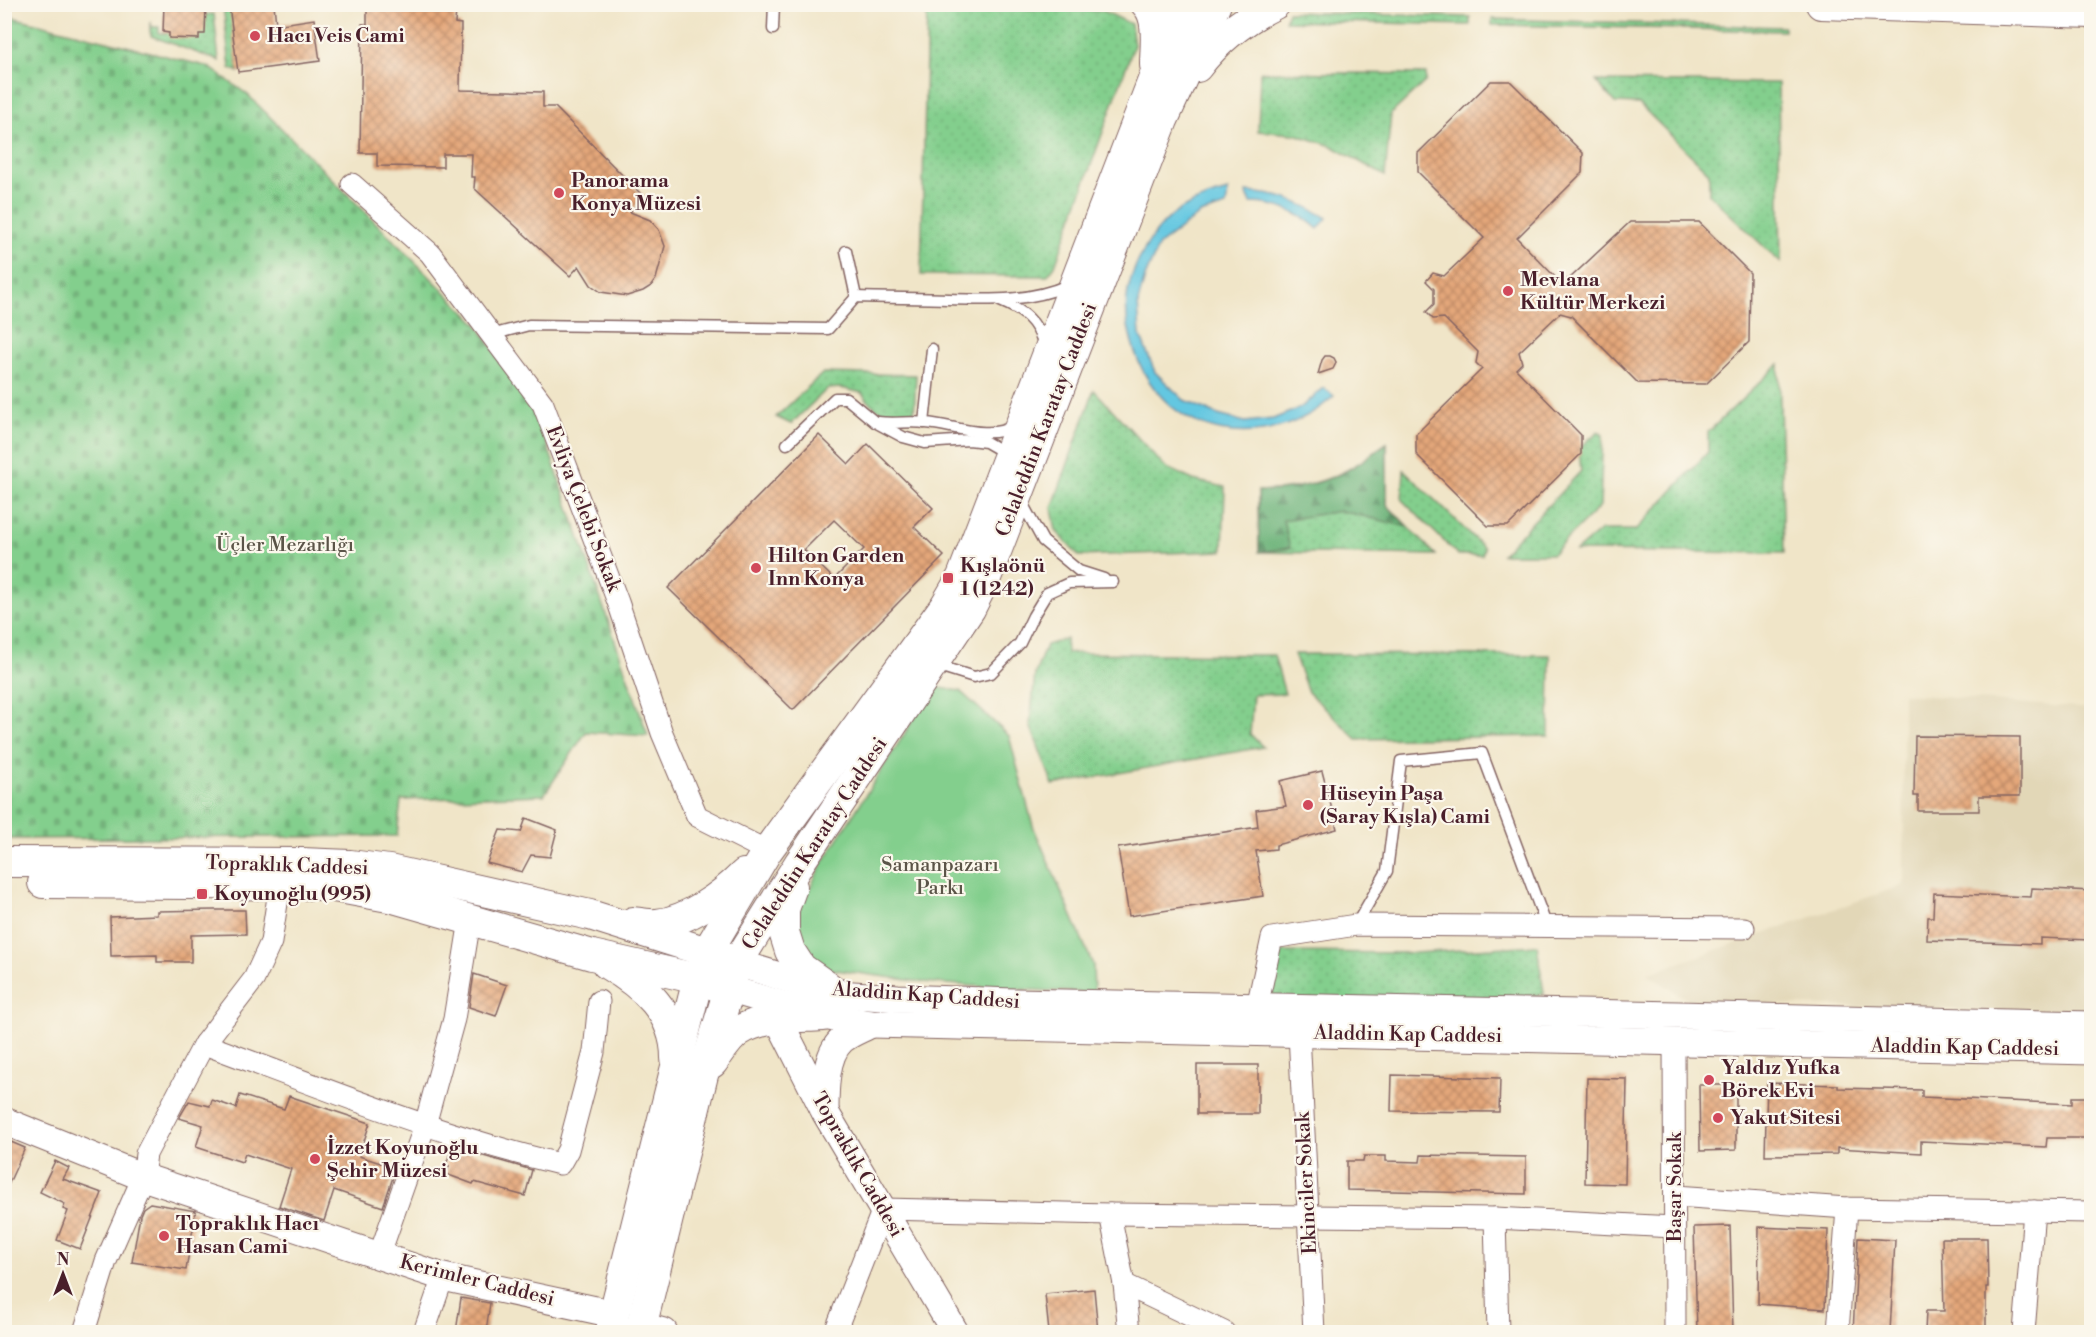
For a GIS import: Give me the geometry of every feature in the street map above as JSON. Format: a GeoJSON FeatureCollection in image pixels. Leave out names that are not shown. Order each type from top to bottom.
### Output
{"type":"FeatureCollection","features":[{"type":"Feature","properties":{"kind":"main road"},"geometry":{"type":"LineString","coordinates":[[1146,4],[1150,8],[1155,28],[1155,75]]}},
{"type":"Feature","properties":{"kind":"main road","name":"Celaleddin Karatay Caddesi"},"geometry":{"type":"LineString","coordinates":[[648,1330],[690,1071],[703,965],[767,851],[945,606],[962,577],[1155,75],[1185,4]]}},
{"type":"Feature","properties":{"kind":"main road","name":"Celaleddin Karatay Caddesi"},"geometry":{"type":"LineString","coordinates":[[612,1323],[690,1071],[732,976],[800,862],[970,609],[987,575],[1163,120],[1216,4]]}},
{"type":"Feature","properties":{"kind":"main road"},"geometry":{"type":"LineString","coordinates":[[1163,120],[1191,76],[1220,40],[1275,4]]}},
{"type":"Feature","properties":{"kind":"main road"},"geometry":{"type":"LineString","coordinates":[[1821,4],[2091,13]]}},
{"type":"Feature","properties":{"kind":"main road"},"geometry":{"type":"LineString","coordinates":[[590,915],[657,924],[677,918],[716,899],[767,851]]}},
{"type":"Feature","properties":{"kind":"main road","name":"Topraklık Caddesi"},"geometry":{"type":"LineString","coordinates":[[4,862],[282,863],[350,865],[389,870],[590,915],[732,976]]}},
{"type":"Feature","properties":{"kind":"main road"},"geometry":{"type":"LineString","coordinates":[[800,862],[784,909],[784,932],[790,951],[801,969],[830,1005]]}},
{"type":"Feature","properties":{"kind":"main road","name":"Topraklık Caddesi"},"geometry":{"type":"LineString","coordinates":[[4,883],[323,885],[394,898],[592,955],[703,965]]}},
{"type":"Feature","properties":{"kind":"main road"},"geometry":{"type":"LineString","coordinates":[[592,955],[626,976],[657,1002],[669,1021],[676,1044],[690,1071],[769,1009],[830,1005]]}},
{"type":"Feature","properties":{"kind":"street","name":"Evliya Çelebi Sokak"},"geometry":{"type":"LineString","coordinates":[[352,184],[430,254],[543,404],[618,602],[662,733],[697,816],[767,851]]}},
{"type":"Feature","properties":{"kind":"street"},"geometry":{"type":"LineString","coordinates":[[84,1332],[106,1261],[143,1177],[146,1155],[204,1044],[254,978],[271,942],[280,884]]}},
{"type":"Feature","properties":{"kind":"street"},"geometry":{"type":"LineString","coordinates":[[379,1256],[425,1125],[454,1019],[470,920]]}},
{"type":"Feature","properties":{"kind":"street"},"geometry":{"type":"LineString","coordinates":[[1257,1007],[1272,938],[1356,926],[1744,928]]}},
{"type":"Feature","properties":{"kind":"street","name":"Aladdin Kap Caddesi"},"geometry":{"type":"LineString","coordinates":[[732,976],[830,1005],[871,1024],[1299,1033],[2091,1025]]}},
{"type":"Feature","properties":{"kind":"street"},"geometry":{"type":"LineString","coordinates":[[732,976],[769,1009]]}},
{"type":"Feature","properties":{"kind":"street"},"geometry":{"type":"LineString","coordinates":[[204,1044],[425,1125],[506,1151],[560,1164],[568,1150],[594,1052],[599,1001]]}},
{"type":"Feature","properties":{"kind":"street","name":"Aladdin Kap Caddesi"},"geometry":{"type":"LineString","coordinates":[[830,1005],[1014,1002],[1257,1007],[2091,1051]]}},
{"type":"Feature","properties":{"kind":"street","name":"Topraklık Caddesi"},"geometry":{"type":"LineString","coordinates":[[769,1009],[825,1112],[955,1332]]}},
{"type":"Feature","properties":{"kind":"street"},"geometry":{"type":"LineString","coordinates":[[825,1112],[825,1084],[830,1059],[842,1040],[871,1024]]}},
{"type":"Feature","properties":{"kind":"street","name":"Başar Sokak"},"geometry":{"type":"LineString","coordinates":[[1675,1332],[1676,1028]]}},
{"type":"Feature","properties":{"kind":"street","name":"Ekinciler Sokak"},"geometry":{"type":"LineString","coordinates":[[1299,1033],[1314,1332]]}},
{"type":"Feature","properties":{"kind":"street","name":"Kerimler Caddesi"},"geometry":{"type":"LineString","coordinates":[[4,1121],[143,1177],[379,1256],[443,1277],[612,1323]]}},
{"type":"Feature","properties":{"kind":"street"},"geometry":{"type":"LineString","coordinates":[[1676,1196],[1847,1208],[2091,1212]]}},
{"type":"Feature","properties":{"kind":"street"},"geometry":{"type":"LineString","coordinates":[[1838,1332],[1847,1208]]}},
{"type":"Feature","properties":{"kind":"street"},"geometry":{"type":"LineString","coordinates":[[835,1332],[882,1209],[1495,1218],[1674,1227]]}},
{"type":"Feature","properties":{"kind":"street"},"geometry":{"type":"LineString","coordinates":[[2024,1332],[2034,1211]]}},
{"type":"Feature","properties":{"kind":"street"},"geometry":{"type":"LineString","coordinates":[[1110,1214],[1124,1284],[1129,1332]]}},
{"type":"Feature","properties":{"kind":"street"},"geometry":{"type":"LineString","coordinates":[[1495,1218],[1498,1332]]}},
{"type":"Feature","properties":{"kind":"street"},"geometry":{"type":"LineString","coordinates":[[424,1332],[443,1277]]}},
{"type":"Feature","properties":{"kind":"street"},"geometry":{"type":"LineString","coordinates":[[1124,1284],[1224,1332]]}},
{"type":"Feature","properties":{"kind":"lane"},"geometry":{"type":"LineString","coordinates":[[773,29],[774,4]]}},
{"type":"Feature","properties":{"kind":"lane"},"geometry":{"type":"LineString","coordinates":[[846,250],[856,297]]}},
{"type":"Feature","properties":{"kind":"lane"},"geometry":{"type":"LineString","coordinates":[[856,297],[997,300],[1030,297],[1076,281]]}},
{"type":"Feature","properties":{"kind":"lane"},"geometry":{"type":"LineString","coordinates":[[491,334],[529,325],[828,329],[856,297]]}},
{"type":"Feature","properties":{"kind":"lane"},"geometry":{"type":"LineString","coordinates":[[997,300],[1020,309],[1033,323],[1039,330],[1048,355]]}},
{"type":"Feature","properties":{"kind":"lane"},"geometry":{"type":"LineString","coordinates":[[924,423],[932,349]]}},
{"type":"Feature","properties":{"kind":"lane"},"geometry":{"type":"LineString","coordinates":[[787,444],[835,398],[846,398],[875,422],[903,437],[925,443],[969,440],[986,442],[1010,456]]}},
{"type":"Feature","properties":{"kind":"lane"},"geometry":{"type":"LineString","coordinates":[[875,422],[924,423],[1003,432],[1023,419]]}},
{"type":"Feature","properties":{"kind":"lane"},"geometry":{"type":"LineString","coordinates":[[936,662],[945,668],[974,677],[991,673],[1020,643],[1032,616],[1047,593],[1068,583],[1113,582],[1079,571],[1043,541],[1018,495]]}},
{"type":"Feature","properties":{"kind":"lane"},"geometry":{"type":"LineString","coordinates":[[1356,926],[1386,871],[1401,761],[1482,753],[1547,927]]}},
{"type":"Feature","properties":{"kind":"shaded area"},"geometry":{"type":"Polygon","coordinates":[[[1903,694],[2091,709],[2091,1013],[1691,1002],[1647,974],[1904,885],[1903,694]]]}},
{"type":"Feature","properties":{"kind":"green space"},"geometry":{"type":"Polygon","coordinates":[[[223,5],[230,5],[238,72],[230,68],[223,5]]]}},
{"type":"Feature","properties":{"kind":"green space"},"geometry":{"type":"Polygon","coordinates":[[[927,7],[1104,11],[1131,24],[1134,45],[1055,266],[1047,276],[921,275],[927,7]]]}},
{"type":"Feature","properties":{"kind":"green space"},"geometry":{"type":"Polygon","coordinates":[[[1288,12],[1470,17],[1470,25],[1285,21],[1288,12]]]}},
{"type":"Feature","properties":{"kind":"green space"},"geometry":{"type":"Polygon","coordinates":[[[214,14],[219,61],[151,36],[150,22],[152,27],[159,27],[159,33],[191,34],[200,15],[214,14]]]}},
{"type":"Feature","properties":{"kind":"green space","name":"Üçler Mezarlığı"},"geometry":{"type":"Polygon","coordinates":[[[4,15],[209,67],[248,95],[477,324],[539,421],[648,736],[586,732],[544,795],[401,800],[397,836],[5,839],[4,15]]]}},
{"type":"Feature","properties":{"kind":"green space"},"geometry":{"type":"Polygon","coordinates":[[[1492,19],[1784,27],[1784,31],[1492,25],[1492,19]]]}},
{"type":"Feature","properties":{"kind":"green space"},"geometry":{"type":"Polygon","coordinates":[[[1260,72],[1426,74],[1426,81],[1391,114],[1385,176],[1332,146],[1294,134],[1258,131],[1260,72]]]}},
{"type":"Feature","properties":{"kind":"green space"},"geometry":{"type":"Polygon","coordinates":[[[1596,81],[1778,83],[1781,263],[1709,194],[1709,173],[1639,104],[1615,103],[1596,81]]]}},
{"type":"Feature","properties":{"kind":"green space"},"geometry":{"type":"Polygon","coordinates":[[[1779,364],[1784,553],[1576,551],[1601,530],[1636,530],[1708,452],[1708,432],[1779,364]]]}},
{"type":"Feature","properties":{"kind":"green space"},"geometry":{"type":"Polygon","coordinates":[[[823,373],[916,375],[914,416],[884,412],[873,406],[862,393],[841,388],[827,389],[791,424],[776,417],[823,373]]]}},
{"type":"Feature","properties":{"kind":"green space"},"geometry":{"type":"Polygon","coordinates":[[[1094,390],[1165,467],[1193,480],[1225,487],[1223,551],[1079,556],[1056,531],[1052,508],[1094,390]]]}},
{"type":"Feature","properties":{"kind":"green space"},"geometry":{"type":"Polygon","coordinates":[[[1598,431],[1603,435],[1600,506],[1552,554],[1502,554],[1581,471],[1579,449],[1598,431]]]}},
{"type":"Feature","properties":{"kind":"green space"},"geometry":{"type":"Polygon","coordinates":[[[1387,443],[1387,505],[1436,555],[1259,552],[1258,491],[1296,488],[1334,477],[1387,443]]]}},
{"type":"Feature","properties":{"kind":"green space"},"geometry":{"type":"Polygon","coordinates":[[[1387,443],[1387,505],[1408,527],[1341,511],[1283,520],[1290,548],[1259,552],[1258,491],[1296,488],[1334,477],[1387,443]]]}},
{"type":"Feature","properties":{"kind":"green space"},"geometry":{"type":"Polygon","coordinates":[[[1404,470],[1484,548],[1482,555],[1458,555],[1402,500],[1404,470]]]}},
{"type":"Feature","properties":{"kind":"green space"},"geometry":{"type":"Polygon","coordinates":[[[1066,639],[1067,653],[1274,655],[1285,694],[1253,695],[1250,734],[1263,747],[1053,785],[1030,725],[1035,674],[1046,645],[1066,639]]]}},
{"type":"Feature","properties":{"kind":"green space"},"geometry":{"type":"Polygon","coordinates":[[[1294,654],[1550,655],[1549,736],[1357,739],[1308,692],[1294,654]]]}},
{"type":"Feature","properties":{"kind":"green space","name":"Samanpazarı Parkı"},"geometry":{"type":"Polygon","coordinates":[[[934,687],[960,691],[1009,736],[1033,826],[1093,965],[1094,993],[922,982],[807,966],[789,928],[822,864],[934,687]]]}},
{"type":"Feature","properties":{"kind":"green space"},"geometry":{"type":"Polygon","coordinates":[[[1537,945],[1544,994],[1454,1008],[1266,1006],[1269,952],[1415,953],[1537,945]]]}},
{"type":"Feature","properties":{"kind":"water"},"geometry":{"type":"Polygon","coordinates":[[[1228,191],[1226,206],[1200,214],[1159,245],[1145,277],[1138,302],[1140,335],[1155,372],[1184,400],[1218,415],[1245,422],[1273,419],[1300,408],[1324,388],[1334,396],[1307,415],[1279,427],[1250,432],[1221,430],[1194,421],[1170,405],[1150,382],[1135,352],[1128,326],[1127,301],[1131,277],[1143,252],[1159,228],[1188,205],[1228,191]]]}},
{"type":"Feature","properties":{"kind":"water"},"geometry":{"type":"Polygon","coordinates":[[[1246,192],[1288,199],[1327,218],[1318,229],[1287,210],[1251,203],[1246,192]]]}},
{"type":"Feature","properties":{"kind":"building"},"geometry":{"type":"Polygon","coordinates":[[[164,4],[206,4],[205,34],[199,34],[199,39],[169,38],[169,33],[163,32],[164,4]]]}},
{"type":"Feature","properties":{"kind":"building","name":"Hacı Veis Cami"},"geometry":{"type":"Polygon","coordinates":[[[274,4],[276,25],[314,19],[320,61],[238,72],[229,6],[274,4]]]}},
{"type":"Feature","properties":{"kind":"building"},"geometry":{"type":"Polygon","coordinates":[[[401,4],[442,6],[442,10],[456,10],[455,23],[461,24],[460,90],[543,92],[543,107],[555,107],[644,197],[630,212],[650,220],[659,230],[665,246],[656,279],[651,286],[627,296],[601,292],[591,285],[579,266],[570,276],[474,188],[475,177],[471,177],[472,154],[443,154],[443,167],[377,166],[377,153],[360,153],[362,24],[367,24],[367,10],[380,10],[380,6],[401,4]]]}},
{"type":"Feature","properties":{"kind":"building"},"geometry":{"type":"Polygon","coordinates":[[[1491,81],[1510,81],[1583,153],[1582,173],[1517,238],[1559,281],[1569,279],[1630,222],[1699,222],[1750,273],[1749,342],[1706,384],[1638,383],[1571,316],[1560,313],[1519,352],[1522,363],[1516,369],[1581,435],[1581,454],[1508,526],[1488,526],[1416,454],[1416,434],[1482,369],[1476,363],[1478,352],[1444,318],[1433,319],[1426,312],[1434,304],[1434,289],[1426,281],[1433,273],[1444,276],[1484,238],[1418,172],[1418,153],[1491,81]]]}},
{"type":"Feature","properties":{"kind":"building"},"geometry":{"type":"Polygon","coordinates":[[[1325,356],[1334,358],[1335,365],[1333,369],[1318,374],[1322,360],[1325,356]]]}},
{"type":"Feature","properties":{"kind":"building","name":"Hilton Garden Inn Konya"},"geometry":{"type":"Polygon","coordinates":[[[819,435],[849,464],[868,444],[933,508],[914,527],[944,556],[793,710],[668,588],[819,435]],[[834,520],[804,550],[834,579],[864,549],[834,520]]]}},
{"type":"Feature","properties":{"kind":"building"},"geometry":{"type":"Polygon","coordinates":[[[1915,736],[2020,737],[2020,796],[1979,796],[1979,811],[1918,811],[1918,796],[1914,796],[1915,736]]]}},
{"type":"Feature","properties":{"kind":"building"},"geometry":{"type":"Polygon","coordinates":[[[1322,771],[1337,829],[1276,845],[1276,849],[1256,851],[1263,896],[1129,916],[1118,848],[1258,827],[1256,810],[1286,806],[1280,781],[1322,771]]]}},
{"type":"Feature","properties":{"kind":"building"},"geometry":{"type":"Polygon","coordinates":[[[526,818],[557,830],[550,857],[531,855],[522,872],[487,863],[500,830],[521,832],[526,818]]]}},
{"type":"Feature","properties":{"kind":"building"},"geometry":{"type":"Polygon","coordinates":[[[2032,888],[2091,891],[2090,940],[2040,938],[2040,944],[1927,940],[1928,917],[1933,917],[1934,893],[2031,897],[2032,888]]]}},
{"type":"Feature","properties":{"kind":"building"},"geometry":{"type":"Polygon","coordinates":[[[245,910],[246,934],[191,935],[191,962],[157,962],[157,955],[111,956],[110,917],[157,915],[157,911],[245,910]]]}},
{"type":"Feature","properties":{"kind":"building"},"geometry":{"type":"Polygon","coordinates":[[[474,974],[507,985],[496,1016],[469,1007],[474,974]]]}},
{"type":"Feature","properties":{"kind":"building"},"geometry":{"type":"Polygon","coordinates":[[[1197,1065],[1258,1065],[1258,1114],[1197,1114],[1197,1065]]]}},
{"type":"Feature","properties":{"kind":"building"},"geometry":{"type":"Polygon","coordinates":[[[1392,1075],[1500,1078],[1499,1112],[1391,1111],[1392,1075]]]}},
{"type":"Feature","properties":{"kind":"building"},"geometry":{"type":"Polygon","coordinates":[[[1587,1078],[1627,1079],[1625,1184],[1585,1183],[1587,1078]]]}},
{"type":"Feature","properties":{"kind":"building"},"geometry":{"type":"Polygon","coordinates":[[[1767,1083],[1922,1090],[1922,1097],[2072,1104],[2072,1097],[2091,1097],[2091,1138],[2047,1138],[2046,1147],[1921,1141],[1921,1153],[1837,1148],[1837,1154],[1765,1155],[1767,1083]]]}},
{"type":"Feature","properties":{"kind":"building","name":"Yakut Sitesi"},"geometry":{"type":"Polygon","coordinates":[[[1699,1085],[1736,1085],[1736,1150],[1700,1151],[1699,1085]]]}},
{"type":"Feature","properties":{"kind":"building","name":"İzzet Koyunoğlu Şehir Müzesi"},"geometry":{"type":"Polygon","coordinates":[[[240,1095],[284,1109],[289,1096],[370,1123],[359,1156],[396,1168],[383,1207],[334,1190],[324,1221],[279,1206],[291,1169],[245,1154],[242,1162],[196,1147],[203,1125],[179,1118],[189,1101],[210,1106],[212,1100],[236,1108],[240,1095]]]}},
{"type":"Feature","properties":{"kind":"building"},"geometry":{"type":"Polygon","coordinates":[[[4,1139],[25,1148],[4,1194],[4,1139]]]}},
{"type":"Feature","properties":{"kind":"building"},"geometry":{"type":"Polygon","coordinates":[[[452,1147],[532,1170],[525,1196],[474,1182],[473,1184],[446,1174],[449,1166],[446,1165],[452,1147]]]}},
{"type":"Feature","properties":{"kind":"building"},"geometry":{"type":"Polygon","coordinates":[[[1421,1155],[1526,1157],[1526,1194],[1347,1190],[1347,1161],[1363,1161],[1364,1156],[1386,1156],[1386,1161],[1420,1162],[1421,1155]]]}},
{"type":"Feature","properties":{"kind":"building"},"geometry":{"type":"Polygon","coordinates":[[[55,1161],[69,1168],[63,1179],[102,1193],[80,1249],[57,1240],[68,1211],[63,1209],[65,1204],[40,1192],[55,1161]]]}},
{"type":"Feature","properties":{"kind":"building","name":"Topraklık Hacı Hasan Cami"},"geometry":{"type":"Polygon","coordinates":[[[150,1203],[196,1211],[186,1270],[132,1262],[140,1215],[143,1208],[150,1203]]]}},
{"type":"Feature","properties":{"kind":"building"},"geometry":{"type":"Polygon","coordinates":[[[1730,1226],[1733,1332],[1697,1332],[1694,1227],[1730,1226]]]}},
{"type":"Feature","properties":{"kind":"building"},"geometry":{"type":"Polygon","coordinates":[[[1759,1227],[1828,1230],[1825,1309],[1758,1304],[1759,1227]]]}},
{"type":"Feature","properties":{"kind":"building"},"geometry":{"type":"Polygon","coordinates":[[[1858,1238],[1895,1240],[1890,1332],[1853,1332],[1858,1238]]]}},
{"type":"Feature","properties":{"kind":"building"},"geometry":{"type":"Polygon","coordinates":[[[1942,1238],[1987,1238],[1986,1332],[1925,1332],[1926,1311],[1944,1311],[1942,1238]]]}},
{"type":"Feature","properties":{"kind":"building"},"geometry":{"type":"Polygon","coordinates":[[[1094,1289],[1098,1332],[1049,1332],[1045,1294],[1094,1289]]]}},
{"type":"Feature","properties":{"kind":"building"},"geometry":{"type":"Polygon","coordinates":[[[461,1298],[490,1303],[486,1332],[456,1332],[461,1298]]]}},
{"type":"Feature","properties":{"kind":"place","name":"Hacı Veis Cami"},"geometry":{"type":"Point","coordinates":[255,36]}},
{"type":"Feature","properties":{"kind":"place","name":"Panorama Konya Müzesi"},"geometry":{"type":"Point","coordinates":[559,193]}},
{"type":"Feature","properties":{"kind":"place","name":"Mevlana Kültür Merkezi"},"geometry":{"type":"Point","coordinates":[1508,291]}},
{"type":"Feature","properties":{"kind":"place","name":"Hilton Garden Inn Konya"},"geometry":{"type":"Point","coordinates":[756,568]}},
{"type":"Feature","properties":{"kind":"place","name":"Kışlaönü 1 (1242)"},"geometry":{"type":"Point","coordinates":[948,578]}},
{"type":"Feature","properties":{"kind":"place","name":"Hüseyin Paşa (Saray Kışla) Cami"},"geometry":{"type":"Point","coordinates":[1308,805]}},
{"type":"Feature","properties":{"kind":"place","name":"Koyunoğlu (995)"},"geometry":{"type":"Point","coordinates":[202,894]}},
{"type":"Feature","properties":{"kind":"place","name":"Yaldız Yufka Börek Evi"},"geometry":{"type":"Point","coordinates":[1709,1080]}},
{"type":"Feature","properties":{"kind":"place","name":"Yakut Sitesi"},"geometry":{"type":"Point","coordinates":[1718,1118]}},
{"type":"Feature","properties":{"kind":"place","name":"İzzet Koyunoğlu Şehir Müzesi"},"geometry":{"type":"Point","coordinates":[315,1159]}},
{"type":"Feature","properties":{"kind":"place","name":"Topraklık Hacı Hasan Cami"},"geometry":{"type":"Point","coordinates":[164,1236]}}]}
